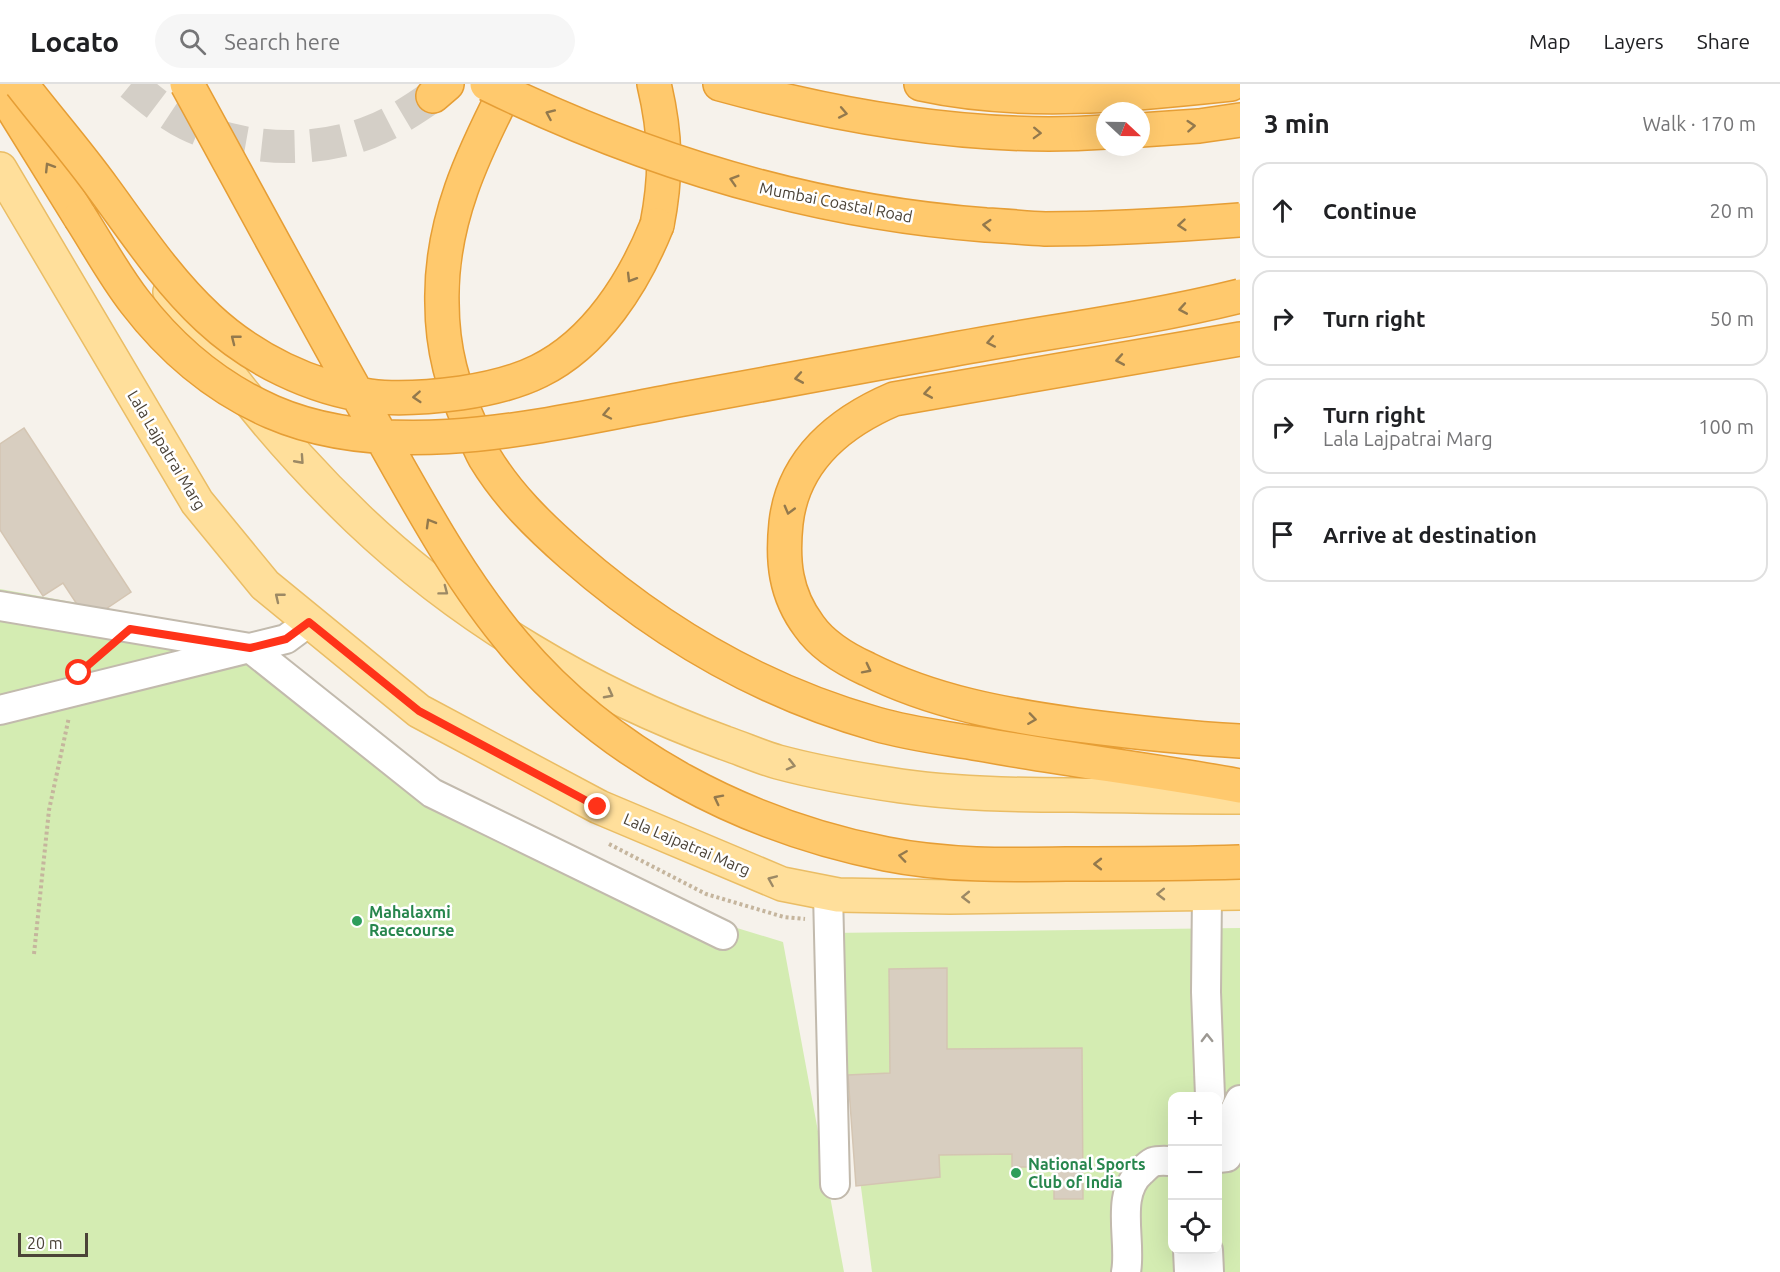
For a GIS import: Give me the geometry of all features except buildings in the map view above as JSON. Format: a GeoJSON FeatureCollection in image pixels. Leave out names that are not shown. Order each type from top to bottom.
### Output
{"type":"FeatureCollection","features":[{"type":"Feature","properties":{"kind":"highway"},"geometry":{"type":"LineString","coordinates":[[21,84],[144,245],[179,288],[209,319],[247,348],[282,369],[325,385],[370,396],[406,398],[481,390],[512,382],[540,371],[574,347],[608,313],[646,252],[659,214],[665,168],[662,115],[654,84]]}},
{"type":"Feature","properties":{"kind":"highway","name":"Mumbai Coastal Road"},"geometry":{"type":"LineString","coordinates":[[487,84],[544,112],[601,136],[672,161],[805,199],[881,214],[1043,229],[1150,227],[1240,220]]}},
{"type":"Feature","properties":{"kind":"highway"},"geometry":{"type":"LineString","coordinates":[[509,84],[466,171],[454,211],[446,253],[442,302],[450,375],[462,406],[484,455],[505,487],[532,519],[599,578],[650,617],[700,649],[787,692],[837,711],[877,724],[922,734],[1240,786]]}},
{"type":"Feature","properties":{"kind":"highway"},"geometry":{"type":"LineString","coordinates":[[720,84],[786,102],[873,119],[976,131],[1096,133]]}},
{"type":"Feature","properties":{"kind":"highway"},"geometry":{"type":"LineString","coordinates":[[921,84],[951,91],[1032,96],[1138,94],[1231,84]]}},
{"type":"Feature","properties":{"kind":"highway"},"geometry":{"type":"LineString","coordinates":[[190,87],[276,249],[438,535],[473,589],[516,645],[562,694],[610,733],[669,774],[740,810],[812,836],[887,854],[954,863],[1240,862]]}},
{"type":"Feature","properties":{"kind":"highway"},"geometry":{"type":"LineString","coordinates":[[0,88],[134,301],[169,342],[202,372],[238,395],[273,413],[349,432],[394,439],[570,422],[675,400],[1201,306],[1240,296]]}},
{"type":"Feature","properties":{"kind":"highway"},"geometry":{"type":"LineString","coordinates":[[1150,129],[1240,120]]}},
{"type":"Feature","properties":{"kind":"highway"},"geometry":{"type":"LineString","coordinates":[[1240,339],[894,399],[866,411],[838,431],[813,455],[798,481],[787,513],[783,549],[786,576],[794,601],[809,627],[826,645],[852,662],[886,679],[921,692],[1009,716],[1101,728],[1240,741]]}},
{"type":"Feature","properties":{"kind":"main road"},"geometry":{"type":"LineString","coordinates":[[41,84],[133,238],[180,308],[234,381],[288,446],[359,521],[404,559],[485,621],[547,660],[623,702],[699,733],[775,761],[827,774],[904,787],[996,795],[1240,797]]}},
{"type":"Feature","properties":{"kind":"main road","name":"Lala Lajpatrai Marg"},"geometry":{"type":"LineString","coordinates":[[0,169],[197,502],[265,585],[419,711],[598,807],[782,884],[828,893],[950,897],[1240,893]]}},
{"type":"Feature","properties":{"kind":"lane"},"geometry":{"type":"LineString","coordinates":[[0,606],[250,648],[432,793],[723,935]]}},
{"type":"Feature","properties":{"kind":"lane"},"geometry":{"type":"LineString","coordinates":[[0,710],[286,639],[309,622]]}},
{"type":"Feature","properties":{"kind":"lane"},"geometry":{"type":"LineString","coordinates":[[828,893],[835,1184]]}},
{"type":"Feature","properties":{"kind":"lane"},"geometry":{"type":"LineString","coordinates":[[1207,893],[1206,1004],[1210,1092]]}},
{"type":"Feature","properties":{"kind":"lane"},"geometry":{"type":"LineString","coordinates":[[1228,1157],[1222,1118],[1240,1100]]}},
{"type":"Feature","properties":{"kind":"lane"},"geometry":{"type":"LineString","coordinates":[[1126,1272],[1128,1261],[1126,1211],[1129,1192],[1137,1175],[1152,1162],[1168,1161]]}},
{"type":"Feature","properties":{"kind":"lane"},"geometry":{"type":"LineString","coordinates":[[1188,1254],[1189,1272]]}},
{"type":"Feature","properties":{"kind":"lane"},"geometry":{"type":"LineString","coordinates":[[1208,1254],[1209,1272]]}},
{"type":"Feature","properties":{"kind":"path"},"geometry":{"type":"LineString","coordinates":[[34,954],[49,810],[75,692]]}},
{"type":"Feature","properties":{"kind":"green space","name":"Mahalaxmi Racecourse"},"geometry":{"type":"Polygon","coordinates":[[[0,589],[215,628],[421,773],[645,900],[783,942],[844,1272],[0,1272],[0,589]]]}},
{"type":"Feature","properties":{"kind":"green space","name":"National Sports Club of India"},"geometry":{"type":"Polygon","coordinates":[[[1240,928],[1240,1272],[872,1272],[828,933],[1240,928]]]}},
{"type":"Feature","properties":{"kind":"tunnel"},"geometry":{"type":"LineString","coordinates":[[131,84],[165,111],[208,133],[231,140],[278,146],[325,144],[370,132],[403,116],[433,96]]}},
{"type":"Feature","properties":{"kind":"place","name":"Mahalaxmi Racecourse"},"geometry":{"type":"Point","coordinates":[357,921]}},
{"type":"Feature","properties":{"kind":"place","name":"National Sports Club of India"},"geometry":{"type":"Point","coordinates":[1016,1173]}},
{"type":"Feature","properties":{"kind":"route"},"geometry":{"type":"LineString","coordinates":[[79,673],[130,629],[250,648],[286,639],[309,622],[419,711],[598,807]]}}]}
